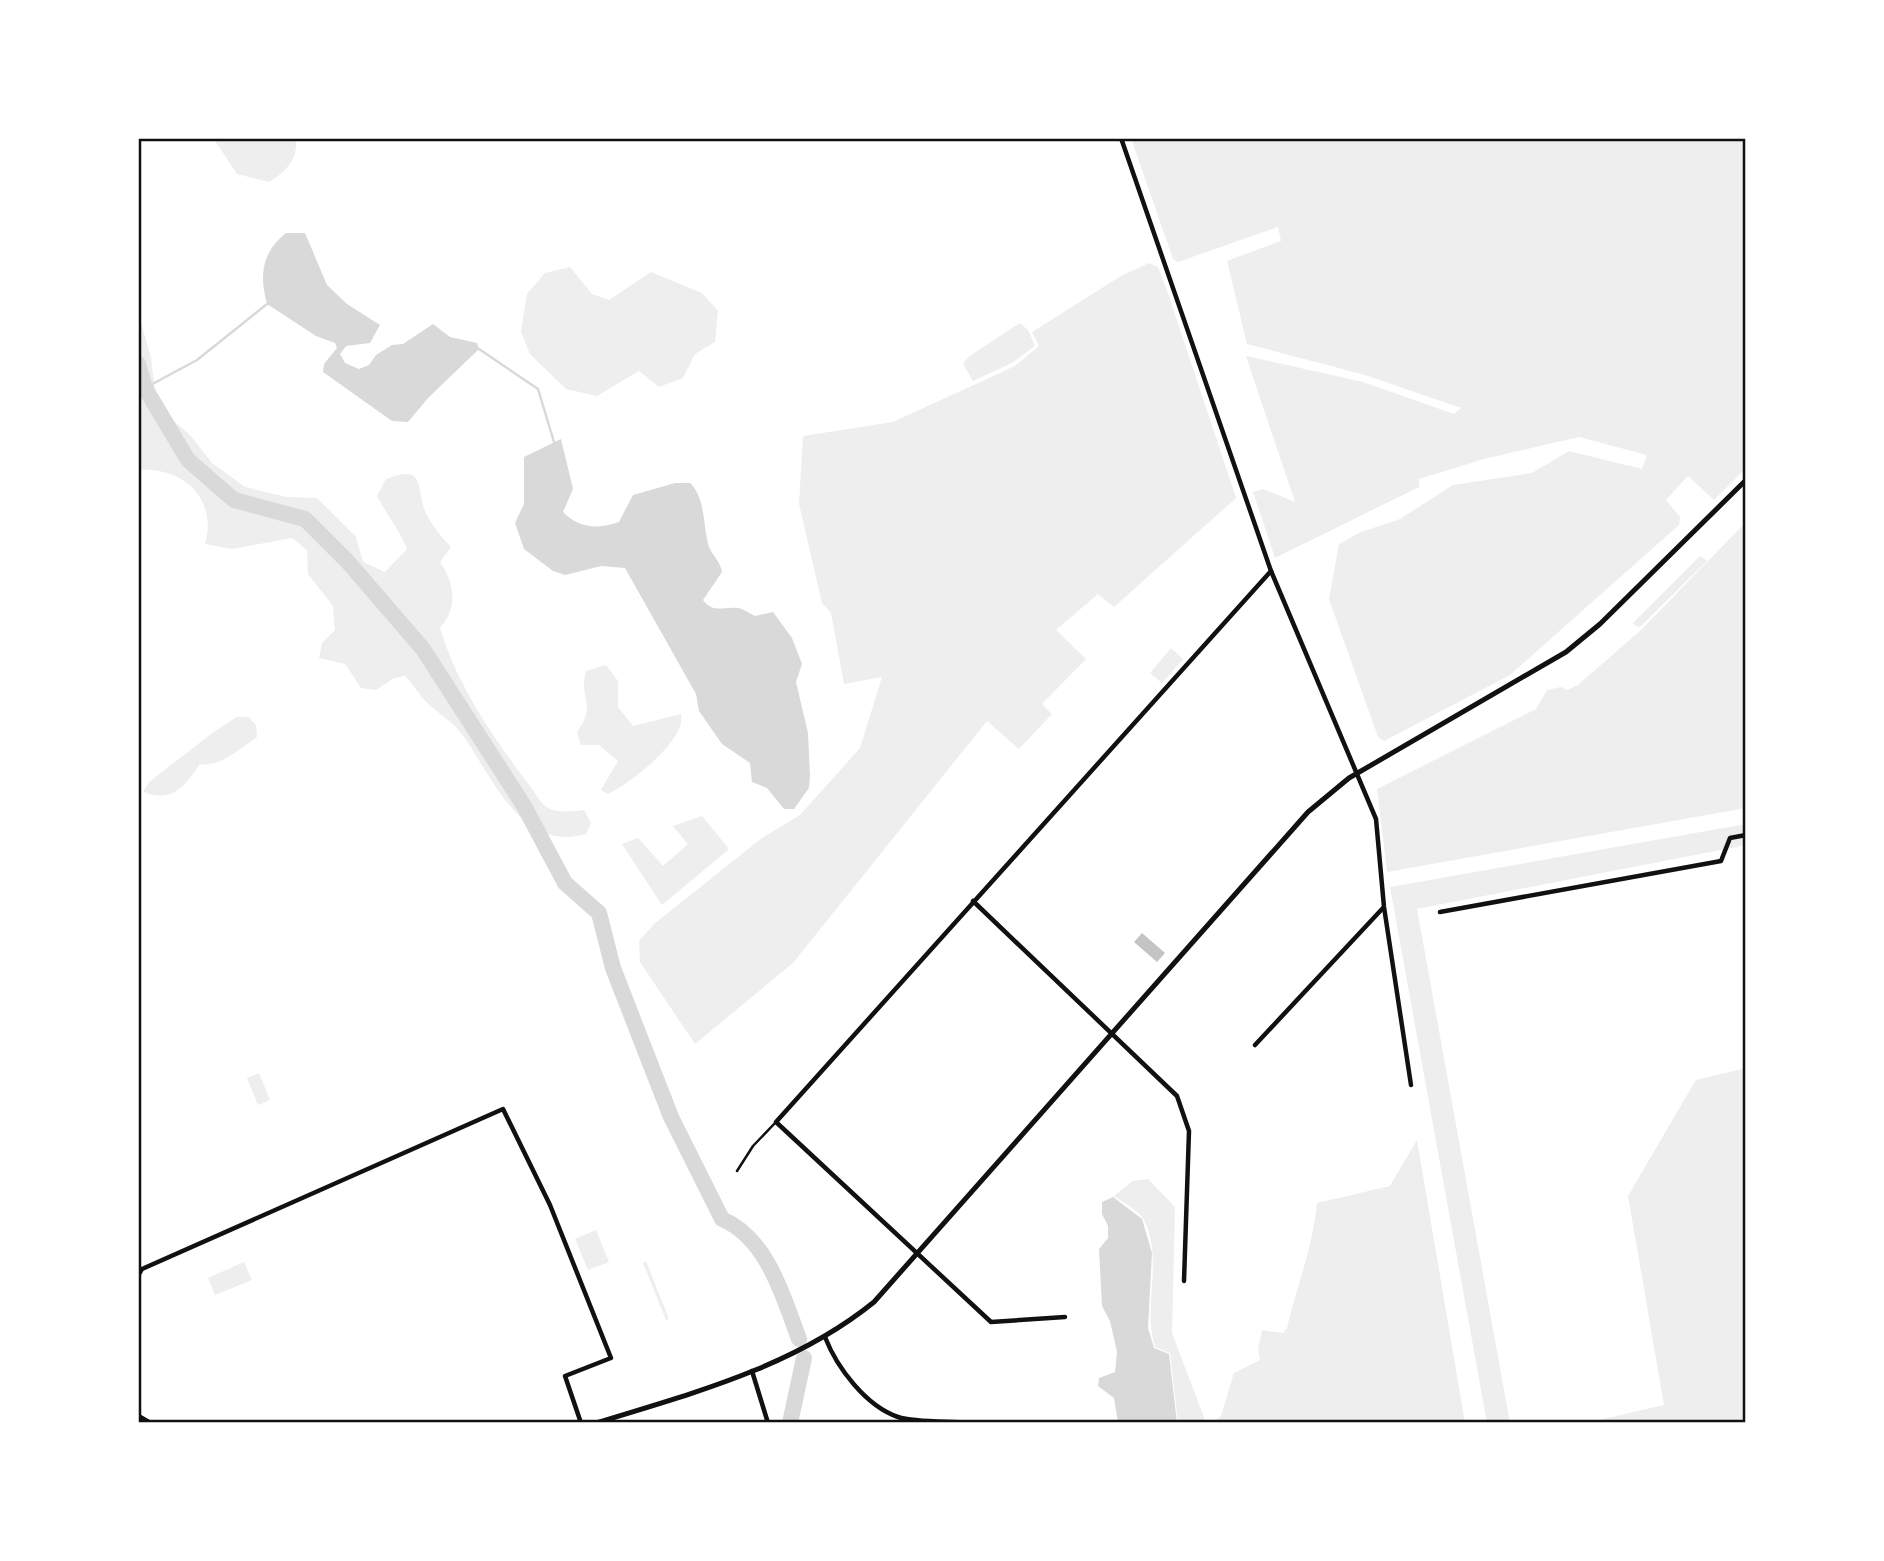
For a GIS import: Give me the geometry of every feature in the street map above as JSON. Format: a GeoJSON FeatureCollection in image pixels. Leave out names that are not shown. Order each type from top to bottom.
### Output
{"type":"FeatureCollection","features":[{"type":"Feature","properties":{"kind":"street"},"geometry":{"type":"LineString","coordinates":[[1121,138],[1271,571],[1376,819],[1384,907],[1411,1085]]}},
{"type":"Feature","properties":{"kind":"street"},"geometry":{"type":"LineString","coordinates":[[596,1423],[776,1361],[818,1342],[874,1302],[1300,820],[1356,774],[1566,652],[1600,624],[1746,480]]}},
{"type":"Feature","properties":{"kind":"street"},"geometry":{"type":"LineString","coordinates":[[1065,1317],[990,1322],[776,1122],[1271,571]]}},
{"type":"Feature","properties":{"kind":"street"},"geometry":{"type":"LineString","coordinates":[[1440,912],[1721,861],[1730,838],[1746,835]]}},
{"type":"Feature","properties":{"kind":"street"},"geometry":{"type":"LineString","coordinates":[[973,901],[1177,1096],[1189,1131],[1184,1281]]}},
{"type":"Feature","properties":{"kind":"street"},"geometry":{"type":"LineString","coordinates":[[1255,1045],[1384,907]]}},
{"type":"Feature","properties":{"kind":"street"},"geometry":{"type":"LineString","coordinates":[[138,1276],[142,1269],[154,1263],[503,1109],[550,1206],[611,1358],[565,1376],[581,1423]]}},
{"type":"Feature","properties":{"kind":"street"},"geometry":{"type":"LineString","coordinates":[[825,1337],[836,1359],[866,1397],[898,1418],[970,1423]]}},
{"type":"Feature","properties":{"kind":"street"},"geometry":{"type":"LineString","coordinates":[[752,1371],[768,1423]]}},
{"type":"Feature","properties":{"kind":"street"},"geometry":{"type":"LineString","coordinates":[[138,1416],[150,1423]]}},
{"type":"Feature","properties":{"kind":"lane"},"geometry":{"type":"LineString","coordinates":[[737,1171],[753,1146],[776,1122]]}},
{"type":"Feature","properties":{"kind":"shaded area"},"geometry":{"type":"Polygon","coordinates":[[[213,138],[296,138],[296,146],[290,164],[269,182],[237,174],[213,138]]]}},
{"type":"Feature","properties":{"kind":"shaded area"},"geometry":{"type":"Polygon","coordinates":[[[1131,138],[1746,138],[1746,468],[1714,500],[1688,476],[1666,500],[1680,517],[1679,525],[1510,675],[1384,741],[1378,737],[1329,599],[1339,544],[1361,532],[1400,519],[1453,485],[1532,473],[1569,451],[1642,469],[1647,455],[1579,437],[1484,459],[1419,479],[1419,487],[1275,558],[1253,492],[1263,489],[1295,502],[1246,356],[1363,382],[1454,414],[1461,408],[1365,375],[1247,344],[1227,261],[1281,241],[1278,227],[1178,262],[1173,259],[1131,138]]]}},
{"type":"Feature","properties":{"kind":"shaded area"},"geometry":{"type":"Polygon","coordinates":[[[286,233],[305,233],[327,285],[347,304],[380,325],[370,343],[346,346],[340,354],[345,363],[359,369],[369,365],[376,355],[392,345],[403,344],[433,324],[450,337],[477,343],[479,349],[428,398],[408,422],[392,421],[323,372],[324,364],[337,348],[335,343],[316,336],[267,304],[263,283],[264,265],[272,248],[286,233]]]}},
{"type":"Feature","properties":{"kind":"shaded area"},"geometry":{"type":"Polygon","coordinates":[[[1149,263],[1158,267],[1169,296],[1236,498],[1114,607],[1098,594],[1056,630],[1086,659],[1042,704],[1052,714],[1019,749],[987,721],[793,963],[695,1044],[640,962],[639,941],[654,924],[762,838],[800,815],[860,748],[882,677],[844,684],[831,613],[822,603],[799,504],[803,436],[893,422],[1015,366],[1039,346],[1032,332],[1121,276],[1149,263]]]}},
{"type":"Feature","properties":{"kind":"shaded area"},"geometry":{"type":"Polygon","coordinates":[[[570,267],[592,294],[609,300],[651,272],[702,293],[718,311],[715,342],[695,354],[683,378],[659,387],[639,371],[597,396],[566,389],[530,354],[521,332],[527,294],[545,273],[570,267]]]}},
{"type":"Feature","properties":{"kind":"shaded area"},"geometry":{"type":"Polygon","coordinates":[[[138,312],[151,358],[155,391],[167,415],[190,435],[212,463],[245,487],[287,497],[317,498],[356,537],[363,562],[385,572],[407,549],[377,496],[386,479],[408,474],[414,476],[427,516],[451,547],[440,562],[449,579],[452,604],[440,628],[466,691],[503,750],[540,800],[555,811],[584,810],[591,823],[586,834],[563,837],[543,832],[526,822],[497,789],[462,734],[426,702],[405,676],[394,678],[376,690],[361,688],[345,664],[319,658],[322,643],[335,630],[333,606],[308,574],[307,550],[292,538],[232,549],[205,544],[208,528],[206,513],[193,489],[169,474],[138,470],[138,312]]]}},
{"type":"Feature","properties":{"kind":"shaded area"},"geometry":{"type":"Polygon","coordinates":[[[1020,323],[1028,330],[1035,346],[1012,363],[973,381],[963,364],[968,357],[1020,323]]]}},
{"type":"Feature","properties":{"kind":"shaded area"},"geometry":{"type":"Polygon","coordinates":[[[561,439],[573,489],[563,512],[569,518],[590,526],[619,522],[633,495],[675,483],[690,483],[699,497],[709,547],[722,572],[703,600],[711,607],[738,608],[755,616],[773,612],[792,638],[802,664],[796,682],[808,733],[810,776],[809,788],[794,809],[784,809],[767,788],[752,782],[750,763],[722,744],[699,711],[696,694],[625,568],[601,566],[565,575],[553,571],[524,549],[515,523],[524,504],[524,457],[561,439]]]}},
{"type":"Feature","properties":{"kind":"shaded area"},"geometry":{"type":"Polygon","coordinates":[[[1746,522],[1746,808],[1387,872],[1377,789],[1536,709],[1547,690],[1561,687],[1567,690],[1578,685],[1642,629],[1746,522]]]}},
{"type":"Feature","properties":{"kind":"shaded area"},"geometry":{"type":"Polygon","coordinates":[[[1700,556],[1707,561],[1640,627],[1636,626],[1633,623],[1700,556]]]}},
{"type":"Feature","properties":{"kind":"shaded area"},"geometry":{"type":"Polygon","coordinates":[[[1171,648],[1183,659],[1162,683],[1150,673],[1171,648]]]}},
{"type":"Feature","properties":{"kind":"shaded area"},"geometry":{"type":"Polygon","coordinates":[[[606,665],[618,681],[618,707],[633,726],[681,714],[675,736],[666,748],[642,771],[608,794],[601,790],[618,761],[599,745],[581,745],[577,732],[586,714],[586,671],[606,665]]]}},
{"type":"Feature","properties":{"kind":"shaded area"},"geometry":{"type":"Polygon","coordinates":[[[237,717],[248,717],[256,725],[257,737],[223,760],[200,764],[177,791],[162,796],[143,792],[149,782],[237,717]]]}},
{"type":"Feature","properties":{"kind":"shaded area"},"geometry":{"type":"Polygon","coordinates":[[[702,816],[729,849],[662,905],[622,844],[638,838],[663,866],[688,844],[673,826],[702,816]]]}},
{"type":"Feature","properties":{"kind":"shaded area"},"geometry":{"type":"Polygon","coordinates":[[[1746,824],[1746,845],[1417,909],[1510,1423],[1487,1423],[1390,887],[1746,824]]]}},
{"type":"Feature","properties":{"kind":"shaded area"},"geometry":{"type":"Polygon","coordinates":[[[1746,1068],[1746,1423],[1586,1423],[1664,1405],[1628,1196],[1696,1080],[1746,1068]]]}},
{"type":"Feature","properties":{"kind":"shaded area"},"geometry":{"type":"Polygon","coordinates":[[[259,1073],[270,1100],[258,1105],[247,1078],[259,1073]]]}},
{"type":"Feature","properties":{"kind":"shaded area"},"geometry":{"type":"Polygon","coordinates":[[[1417,1140],[1465,1423],[1211,1423],[1221,1416],[1234,1373],[1260,1360],[1258,1349],[1262,1330],[1283,1333],[1287,1328],[1308,1250],[1317,1203],[1390,1186],[1417,1140]]]}},
{"type":"Feature","properties":{"kind":"shaded area"},"geometry":{"type":"Polygon","coordinates":[[[1148,1179],[1175,1207],[1172,1333],[1206,1423],[1178,1423],[1170,1353],[1155,1347],[1152,1331],[1153,1267],[1150,1235],[1142,1217],[1114,1196],[1133,1181],[1148,1179]]]}},
{"type":"Feature","properties":{"kind":"shaded area"},"geometry":{"type":"Polygon","coordinates":[[[1113,1197],[1142,1219],[1152,1253],[1148,1328],[1154,1348],[1169,1354],[1177,1423],[1118,1423],[1114,1398],[1098,1386],[1099,1378],[1115,1372],[1117,1352],[1110,1321],[1102,1306],[1099,1249],[1108,1238],[1102,1202],[1113,1197]]]}},
{"type":"Feature","properties":{"kind":"shaded area"},"geometry":{"type":"Polygon","coordinates":[[[596,1230],[609,1262],[588,1270],[575,1239],[596,1230]]]}},
{"type":"Feature","properties":{"kind":"shaded area"},"geometry":{"type":"Polygon","coordinates":[[[646,1261],[669,1319],[666,1320],[643,1263],[646,1261]]]}},
{"type":"Feature","properties":{"kind":"shaded area"},"geometry":{"type":"Polygon","coordinates":[[[244,1262],[252,1280],[215,1295],[208,1278],[244,1262]]]}},
{"type":"Feature","properties":{"kind":"building"},"geometry":{"type":"Polygon","coordinates":[[[1142,933],[1165,953],[1157,962],[1134,942],[1142,933]]]}},
{"type":"Feature","properties":{"kind":"waterway"},"geometry":{"type":"LineString","coordinates":[[145,388],[197,360],[267,304]]}},
{"type":"Feature","properties":{"kind":"waterway"},"geometry":{"type":"LineString","coordinates":[[479,349],[538,389],[554,442]]}},
{"type":"Feature","properties":{"kind":"waterway"},"geometry":{"type":"LineString","coordinates":[[138,364],[145,388],[188,460],[234,500],[305,519],[348,562],[423,649],[524,806],[565,883],[599,913],[613,968],[671,1117],[722,1219],[738,1228],[762,1254],[787,1305],[799,1339]]}},
{"type":"Feature","properties":{"kind":"waterway"},"geometry":{"type":"LineString","coordinates":[[790,1423],[804,1358]]}}]}
